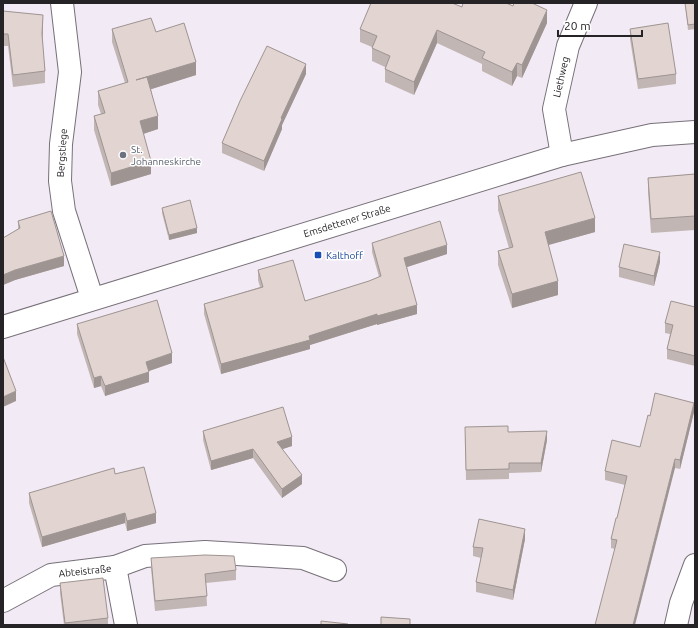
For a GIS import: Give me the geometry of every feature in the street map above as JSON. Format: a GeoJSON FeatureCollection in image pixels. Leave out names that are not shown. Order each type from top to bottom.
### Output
{"type":"FeatureCollection","features":[{"type":"Feature","properties":{"kind":"main road","name":"Bergstiege"},"geometry":{"type":"LineString","coordinates":[[62,3],[70,72],[61,144],[60,181],[64,211],[92,298]]}},
{"type":"Feature","properties":{"kind":"main road","name":"Liethweg"},"geometry":{"type":"LineString","coordinates":[[562,155],[554,109],[568,46],[586,3]]}},
{"type":"Feature","properties":{"kind":"main road","name":"Emsdettener Straße"},"geometry":{"type":"LineString","coordinates":[[3,327],[92,298],[562,155],[652,135],[695,132]]}},
{"type":"Feature","properties":{"kind":"main road"},"geometry":{"type":"LineString","coordinates":[[116,567],[146,556],[204,552],[303,558],[334,570]]}},
{"type":"Feature","properties":{"kind":"main road"},"geometry":{"type":"LineString","coordinates":[[676,625],[688,604],[695,565]]}},
{"type":"Feature","properties":{"kind":"main road","name":"Abteistraße"},"geometry":{"type":"LineString","coordinates":[[3,601],[52,575],[116,567],[126,625]]}},
{"type":"Feature","properties":{"kind":"building"},"geometry":{"type":"Polygon","coordinates":[[[371,3],[452,3],[462,7],[463,3],[506,3],[513,6],[514,3],[532,3],[547,10],[522,65],[517,63],[512,72],[482,58],[485,52],[437,30],[414,82],[385,69],[390,56],[372,48],[377,36],[360,29],[371,3]]]}},
{"type":"Feature","properties":{"kind":"building"},"geometry":{"type":"Polygon","coordinates":[[[685,3],[695,3],[695,24],[688,25],[685,3]]]}},
{"type":"Feature","properties":{"kind":"building"},"geometry":{"type":"Polygon","coordinates":[[[3,11],[43,15],[42,34],[45,71],[13,75],[8,34],[3,34],[3,11]]]}},
{"type":"Feature","properties":{"kind":"building"},"geometry":{"type":"Polygon","coordinates":[[[151,18],[156,32],[184,23],[196,62],[136,80],[147,77],[158,116],[140,121],[151,161],[111,173],[94,116],[105,113],[98,91],[128,82],[112,29],[151,18]]]}},
{"type":"Feature","properties":{"kind":"building"},"geometry":{"type":"Polygon","coordinates":[[[668,23],[676,74],[638,79],[630,29],[668,23]]]}},
{"type":"Feature","properties":{"kind":"building"},"geometry":{"type":"Polygon","coordinates":[[[267,46],[306,64],[281,118],[282,119],[264,161],[222,143],[240,101],[267,46]]]}},
{"type":"Feature","properties":{"kind":"building"},"geometry":{"type":"Polygon","coordinates":[[[581,172],[595,218],[545,232],[558,281],[512,294],[498,251],[513,247],[498,196],[581,172]]]}},
{"type":"Feature","properties":{"kind":"building"},"geometry":{"type":"Polygon","coordinates":[[[695,174],[695,216],[651,219],[648,178],[695,174]]]}},
{"type":"Feature","properties":{"kind":"building"},"geometry":{"type":"Polygon","coordinates":[[[190,200],[197,228],[169,235],[162,208],[190,200]]]}},
{"type":"Feature","properties":{"kind":"building"},"geometry":{"type":"Polygon","coordinates":[[[51,211],[64,256],[15,270],[3,275],[3,238],[20,228],[18,221],[51,211]]]}},
{"type":"Feature","properties":{"kind":"building"},"geometry":{"type":"Polygon","coordinates":[[[440,221],[447,245],[404,258],[417,305],[377,316],[377,314],[309,336],[310,340],[221,364],[204,304],[263,287],[258,270],[293,260],[305,301],[369,281],[381,276],[372,243],[440,221]]]}},
{"type":"Feature","properties":{"kind":"building"},"geometry":{"type":"Polygon","coordinates":[[[624,244],[660,252],[654,276],[619,267],[624,244]]]}},
{"type":"Feature","properties":{"kind":"building"},"geometry":{"type":"Polygon","coordinates":[[[157,300],[172,353],[146,362],[149,372],[105,386],[101,376],[94,378],[77,324],[157,300]]]}},
{"type":"Feature","properties":{"kind":"building"},"geometry":{"type":"Polygon","coordinates":[[[671,301],[695,307],[695,356],[667,349],[673,325],[665,323],[671,301]]]}},
{"type":"Feature","properties":{"kind":"building"},"geometry":{"type":"Polygon","coordinates":[[[3,357],[16,391],[3,397],[3,357]]]}},
{"type":"Feature","properties":{"kind":"building"},"geometry":{"type":"Polygon","coordinates":[[[655,393],[694,403],[680,460],[675,459],[633,625],[595,625],[617,540],[611,539],[627,476],[605,471],[612,440],[640,447],[648,415],[650,416],[655,393]]]}},
{"type":"Feature","properties":{"kind":"building"},"geometry":{"type":"Polygon","coordinates":[[[283,407],[292,437],[277,442],[302,475],[282,489],[253,449],[211,461],[203,431],[283,407]]]}},
{"type":"Feature","properties":{"kind":"building"},"geometry":{"type":"Polygon","coordinates":[[[508,426],[508,432],[547,431],[541,463],[509,463],[509,469],[466,470],[465,427],[508,426]]]}},
{"type":"Feature","properties":{"kind":"building"},"geometry":{"type":"Polygon","coordinates":[[[144,467],[156,513],[127,521],[125,513],[42,537],[29,493],[114,468],[115,474],[144,467]]]}},
{"type":"Feature","properties":{"kind":"building"},"geometry":{"type":"Polygon","coordinates":[[[479,519],[525,529],[513,590],[476,582],[483,548],[473,547],[479,519]]]}},
{"type":"Feature","properties":{"kind":"building"},"geometry":{"type":"Polygon","coordinates":[[[205,555],[234,556],[236,570],[205,574],[207,596],[155,601],[151,558],[205,555]]]}},
{"type":"Feature","properties":{"kind":"building"},"geometry":{"type":"Polygon","coordinates":[[[103,578],[108,618],[65,623],[60,583],[103,578]]]}},
{"type":"Feature","properties":{"kind":"building"},"geometry":{"type":"Polygon","coordinates":[[[381,617],[410,619],[410,625],[381,625],[381,617]]]}},
{"type":"Feature","properties":{"kind":"building"},"geometry":{"type":"Polygon","coordinates":[[[321,621],[348,624],[348,625],[321,625],[321,621]]]}},
{"type":"Feature","properties":{"kind":"place","name":"St. Johanneskirche"},"geometry":{"type":"Point","coordinates":[123,155]}},
{"type":"Feature","properties":{"kind":"place","name":"Kalthoff"},"geometry":{"type":"Point","coordinates":[318,255]}}]}
